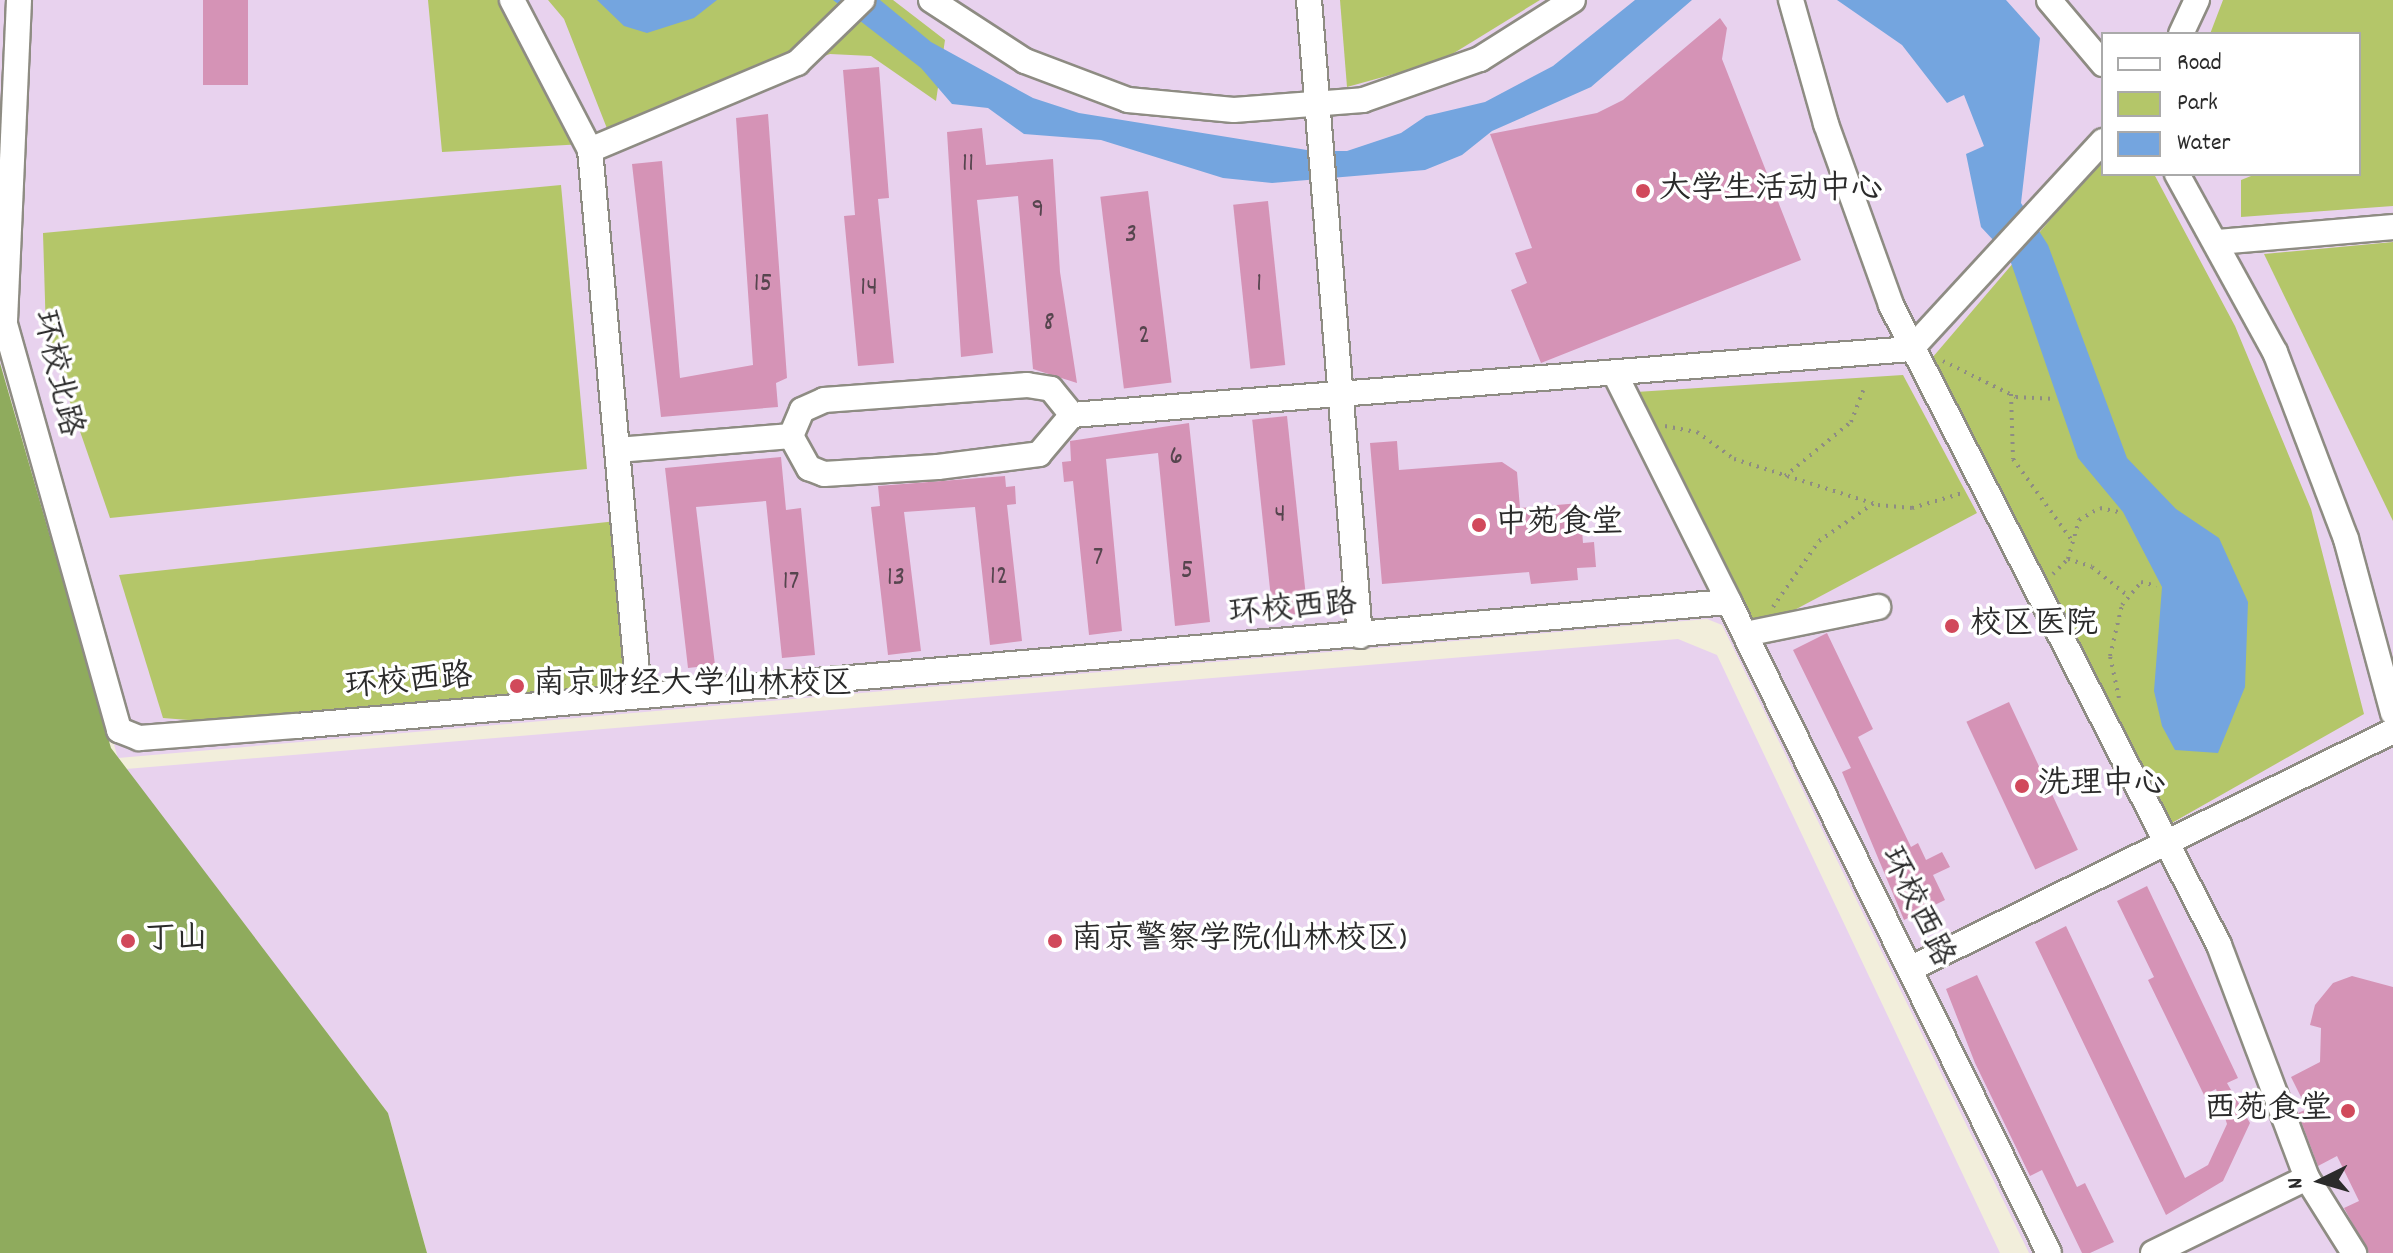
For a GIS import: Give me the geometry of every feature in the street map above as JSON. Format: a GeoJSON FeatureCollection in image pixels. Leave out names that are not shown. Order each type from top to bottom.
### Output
{"type":"FeatureCollection","features":[{"type":"Feature","properties":{"kind":"street","name":"环校北路"},"geometry":{"type":"LineString","coordinates":[[19,0],[5,324],[119,730],[139,738]]}},
{"type":"Feature","properties":{"kind":"street"},"geometry":{"type":"LineString","coordinates":[[512,0],[590,150],[639,695]]}},
{"type":"Feature","properties":{"kind":"street"},"geometry":{"type":"LineString","coordinates":[[590,150],[797,63],[862,0]]}},
{"type":"Feature","properties":{"kind":"street"},"geometry":{"type":"LineString","coordinates":[[931,0],[1025,61],[1128,100],[1234,110],[1313,107],[1363,100],[1480,59],[1573,0]]}},
{"type":"Feature","properties":{"kind":"street"},"geometry":{"type":"LineString","coordinates":[[1309,0],[1313,107],[1342,395],[1360,636]]}},
{"type":"Feature","properties":{"kind":"street"},"geometry":{"type":"LineString","coordinates":[[1791,0],[1826,124],[1911,349],[2219,945],[2307,1178],[2354,1253]]}},
{"type":"Feature","properties":{"kind":"street"},"geometry":{"type":"LineString","coordinates":[[2049,0],[2101,62]]}},
{"type":"Feature","properties":{"kind":"street"},"geometry":{"type":"LineString","coordinates":[[2182,32],[2197,0]]}},
{"type":"Feature","properties":{"kind":"street"},"geometry":{"type":"LineString","coordinates":[[791,436],[809,468],[824,474],[884,471],[1039,454],[1072,415],[1616,376],[1911,349],[2101,143]]}},
{"type":"Feature","properties":{"kind":"street"},"geometry":{"type":"LineString","coordinates":[[2178,176],[2218,242],[2275,352],[2318,460],[2393,713]]}},
{"type":"Feature","properties":{"kind":"street"},"geometry":{"type":"LineString","coordinates":[[2218,242],[2393,227]]}},
{"type":"Feature","properties":{"kind":"street"},"geometry":{"type":"LineString","coordinates":[[1616,376],[1729,602]]}},
{"type":"Feature","properties":{"kind":"street"},"geometry":{"type":"LineString","coordinates":[[791,436],[810,401],[1027,385],[1051,389],[1072,415]]}},
{"type":"Feature","properties":{"kind":"street"},"geometry":{"type":"LineString","coordinates":[[617,450],[791,436]]}},
{"type":"Feature","properties":{"kind":"street","name":"环校西路"},"geometry":{"type":"LineString","coordinates":[[139,738],[1360,636],[1729,602],[1755,631],[1910,969],[2049,1253]]}},
{"type":"Feature","properties":{"kind":"street"},"geometry":{"type":"LineString","coordinates":[[1755,631],[1878,607]]}},
{"type":"Feature","properties":{"kind":"street"},"geometry":{"type":"LineString","coordinates":[[1910,969],[2393,731]]}},
{"type":"Feature","properties":{"kind":"street"},"geometry":{"type":"LineString","coordinates":[[2153,1253],[2307,1178]]}},
{"type":"Feature","properties":{"kind":"path"},"geometry":{"type":"LineString","coordinates":[[1911,349],[1977,373],[2011,394],[2051,399]]}},
{"type":"Feature","properties":{"kind":"path"},"geometry":{"type":"LineString","coordinates":[[1785,476],[1851,422],[1863,390]]}},
{"type":"Feature","properties":{"kind":"path"},"geometry":{"type":"LineString","coordinates":[[2011,394],[2013,459],[2073,542]]}},
{"type":"Feature","properties":{"kind":"path"},"geometry":{"type":"LineString","coordinates":[[1641,427],[1697,432],[1717,452],[1874,503],[1912,508],[1965,492]]}},
{"type":"Feature","properties":{"kind":"path"},"geometry":{"type":"LineString","coordinates":[[1755,631],[1819,541],[1874,503]]}},
{"type":"Feature","properties":{"kind":"path"},"geometry":{"type":"LineString","coordinates":[[2044,578],[2068,559],[2079,520],[2095,509],[2119,512]]}},
{"type":"Feature","properties":{"kind":"path"},"geometry":{"type":"LineString","coordinates":[[2068,559],[2092,567],[2128,596]]}},
{"type":"Feature","properties":{"kind":"path"},"geometry":{"type":"LineString","coordinates":[[2119,709],[2110,656],[2128,596],[2141,582],[2157,586]]}},
{"type":"Feature","properties":{"kind":"shaded area","name":"南京财经大学仙林校区"},"geometry":{"type":"Polygon","coordinates":[[[0,0],[2393,0],[2393,1253],[2029,1253],[1722,625],[1707,619],[118,758],[0,363],[0,0]]]}},
{"type":"Feature","properties":{"kind":"shaded area","name":"南京警察学院(仙林校区)"},"geometry":{"type":"Polygon","coordinates":[[[1678,639],[1717,655],[2000,1253],[427,1253],[388,1113],[126,769],[1678,639]]]}},
{"type":"Feature","properties":{"kind":"green space"},"geometry":{"type":"Polygon","coordinates":[[[428,0],[512,0],[584,144],[442,152],[428,0]]]}},
{"type":"Feature","properties":{"kind":"green space"},"geometry":{"type":"Polygon","coordinates":[[[548,0],[893,0],[945,40],[936,101],[871,56],[830,54],[608,131],[564,19],[548,0]]]}},
{"type":"Feature","properties":{"kind":"green space"},"geometry":{"type":"Polygon","coordinates":[[[1340,0],[1540,0],[1441,61],[1347,87],[1340,0]]]}},
{"type":"Feature","properties":{"kind":"green space"},"geometry":{"type":"Polygon","coordinates":[[[2223,0],[2393,0],[2393,206],[2241,217],[2241,180],[2251,176],[2361,176],[2361,32],[2211,32],[2223,0]]]}},
{"type":"Feature","properties":{"kind":"green space"},"geometry":{"type":"Polygon","coordinates":[[[2101,160],[2101,176],[2155,176],[2235,326],[2311,509],[2364,714],[2170,824],[1932,358],[2101,160]]]}},
{"type":"Feature","properties":{"kind":"green space"},"geometry":{"type":"Polygon","coordinates":[[[561,185],[587,469],[110,518],[46,333],[43,233],[561,185]]]}},
{"type":"Feature","properties":{"kind":"green space"},"geometry":{"type":"Polygon","coordinates":[[[2393,242],[2393,521],[2264,254],[2393,242]]]}},
{"type":"Feature","properties":{"kind":"green space","name":"丁山"},"geometry":{"type":"Polygon","coordinates":[[[0,363],[111,748],[388,1113],[427,1253],[0,1253],[0,363]]]}},
{"type":"Feature","properties":{"kind":"green space"},"geometry":{"type":"Polygon","coordinates":[[[1903,375],[1977,513],[1757,630],[1636,392],[1903,375]]]}},
{"type":"Feature","properties":{"kind":"green space"},"geometry":{"type":"Polygon","coordinates":[[[626,520],[642,685],[201,721],[163,718],[119,575],[626,520]]]}},
{"type":"Feature","properties":{"kind":"water"},"geometry":{"type":"Polygon","coordinates":[[[597,0],[717,0],[694,18],[647,33],[624,26],[597,0]]]}},
{"type":"Feature","properties":{"kind":"water"},"geometry":{"type":"Polygon","coordinates":[[[833,0],[880,0],[931,42],[1033,98],[1079,113],[1313,151],[1347,151],[1401,133],[1426,116],[1485,102],[1553,66],[1635,0],[1692,0],[1591,87],[1492,131],[1462,155],[1425,170],[1272,183],[1223,178],[1101,140],[1024,134],[988,108],[952,104],[921,68],[833,0]]]}},
{"type":"Feature","properties":{"kind":"water"},"geometry":{"type":"Polygon","coordinates":[[[1837,0],[2006,0],[2040,38],[2021,203],[2048,245],[2127,458],[2176,509],[2219,538],[2248,602],[2245,687],[2218,753],[2175,750],[2162,726],[2154,691],[2162,587],[2123,512],[2078,458],[2009,257],[1981,227],[1966,154],[1984,146],[1964,95],[1947,103],[1902,45],[1837,0]]]}},
{"type":"Feature","properties":{"kind":"building"},"geometry":{"type":"Polygon","coordinates":[[[203,0],[248,0],[248,85],[203,85],[203,0]]]}},
{"type":"Feature","properties":{"kind":"building","name":"大学生活动中心"},"geometry":{"type":"Polygon","coordinates":[[[1720,18],[1727,28],[1722,59],[1801,260],[1541,363],[1511,290],[1527,283],[1515,253],[1532,248],[1490,134],[1597,113],[1623,100],[1720,18]]]}},
{"type":"Feature","properties":{"kind":"building"},"geometry":{"type":"Polygon","coordinates":[[[879,67],[889,198],[878,199],[894,363],[858,366],[844,216],[855,215],[843,70],[879,67]]]}},
{"type":"Feature","properties":{"kind":"building"},"geometry":{"type":"Polygon","coordinates":[[[768,114],[787,378],[776,383],[778,407],[661,417],[632,164],[662,161],[680,378],[753,365],[736,118],[768,114]]]}},
{"type":"Feature","properties":{"kind":"building"},"geometry":{"type":"Polygon","coordinates":[[[982,128],[986,165],[1053,159],[1060,272],[1077,383],[1033,369],[1018,196],[977,200],[993,353],[961,357],[947,132],[982,128]]]}},
{"type":"Feature","properties":{"kind":"building"},"geometry":{"type":"Polygon","coordinates":[[[1148,191],[1172,383],[1124,388],[1100,197],[1148,191]]]}},
{"type":"Feature","properties":{"kind":"building"},"geometry":{"type":"Polygon","coordinates":[[[1268,201],[1285,365],[1250,369],[1233,205],[1268,201]]]}},
{"type":"Feature","properties":{"kind":"building"},"geometry":{"type":"Polygon","coordinates":[[[1287,416],[1308,613],[1273,617],[1252,420],[1287,416]]]}},
{"type":"Feature","properties":{"kind":"building"},"geometry":{"type":"Polygon","coordinates":[[[1189,423],[1210,622],[1175,626],[1158,453],[1106,459],[1122,631],[1089,635],[1073,481],[1064,482],[1062,462],[1071,461],[1070,441],[1189,423]]]}},
{"type":"Feature","properties":{"kind":"building","name":"中苑食堂"},"geometry":{"type":"Polygon","coordinates":[[[1397,441],[1399,470],[1502,462],[1517,472],[1520,508],[1580,503],[1583,543],[1594,542],[1596,567],[1577,568],[1578,580],[1531,584],[1529,572],[1382,584],[1370,443],[1397,441]]]}},
{"type":"Feature","properties":{"kind":"building"},"geometry":{"type":"Polygon","coordinates":[[[781,457],[786,510],[801,508],[815,655],[782,658],[766,501],[696,507],[715,665],[688,668],[665,468],[781,457]]]}},
{"type":"Feature","properties":{"kind":"building"},"geometry":{"type":"Polygon","coordinates":[[[1005,476],[1006,487],[1015,486],[1016,504],[1007,505],[1022,641],[990,645],[975,507],[904,512],[921,651],[888,655],[871,507],[880,506],[878,486],[1005,476]]]}},
{"type":"Feature","properties":{"kind":"building"},"geometry":{"type":"Polygon","coordinates":[[[1827,633],[1873,729],[1858,737],[1911,847],[1918,843],[1926,860],[1942,852],[1950,867],[1933,875],[1945,900],[1904,920],[1842,772],[1851,768],[1793,650],[1827,633]]]}},
{"type":"Feature","properties":{"kind":"building","name":"洗理中心"},"geometry":{"type":"Polygon","coordinates":[[[2009,702],[2078,850],[2035,870],[1966,722],[2009,702]]]}},
{"type":"Feature","properties":{"kind":"building"},"geometry":{"type":"Polygon","coordinates":[[[2147,886],[2238,1078],[2227,1083],[2250,1123],[2223,1181],[2166,1215],[2035,942],[2066,926],[2185,1178],[2208,1165],[2227,1124],[2216,1089],[2204,1095],[2148,980],[2154,977],[2117,901],[2147,886]]]}},
{"type":"Feature","properties":{"kind":"building"},"geometry":{"type":"Polygon","coordinates":[[[1977,975],[2077,1187],[2085,1183],[2114,1242],[2090,1253],[2082,1253],[2042,1170],[2030,1176],[1975,1063],[1946,989],[1977,975]]]}},
{"type":"Feature","properties":{"kind":"building","name":"西苑食堂"},"geometry":{"type":"Polygon","coordinates":[[[2352,976],[2393,987],[2393,1253],[2369,1253],[2344,1208],[2359,1201],[2337,1156],[2318,1166],[2298,1113],[2307,1109],[2291,1077],[2320,1062],[2321,1028],[2310,1025],[2315,1005],[2333,983],[2352,976]]]}},
{"type":"Feature","properties":{"kind":"place","name":"大学生活动中心"},"geometry":{"type":"Point","coordinates":[1643,191]}},
{"type":"Feature","properties":{"kind":"place","name":"中苑食堂"},"geometry":{"type":"Point","coordinates":[1479,525]}},
{"type":"Feature","properties":{"kind":"place","name":"校区医院"},"geometry":{"type":"Point","coordinates":[1952,626]}},
{"type":"Feature","properties":{"kind":"place","name":"南京财经大学仙林校区"},"geometry":{"type":"Point","coordinates":[517,686]}},
{"type":"Feature","properties":{"kind":"place","name":"洗理中心"},"geometry":{"type":"Point","coordinates":[2022,786]}},
{"type":"Feature","properties":{"kind":"place","name":"丁山"},"geometry":{"type":"Point","coordinates":[128,941]}},
{"type":"Feature","properties":{"kind":"place","name":"南京警察学院(仙林校区)"},"geometry":{"type":"Point","coordinates":[1055,941]}},
{"type":"Feature","properties":{"kind":"place","name":"西苑食堂"},"geometry":{"type":"Point","coordinates":[2348,1111]}}]}
